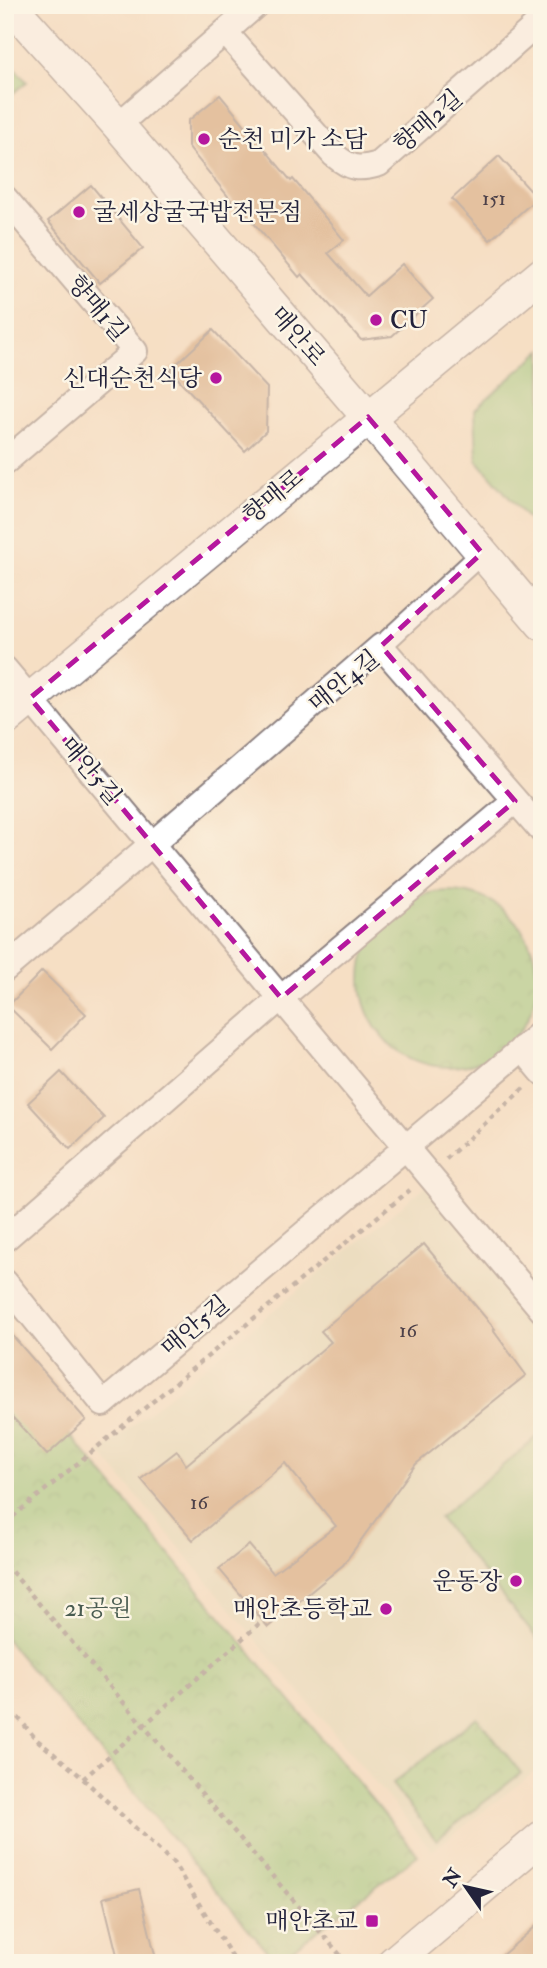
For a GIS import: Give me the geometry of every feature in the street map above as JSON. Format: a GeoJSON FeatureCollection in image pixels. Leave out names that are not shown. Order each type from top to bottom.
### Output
{"type":"FeatureCollection","features":[{"type":"Feature","properties":{"kind":"street","name":"매안로"},"geometry":{"type":"LineString","coordinates":[[10,5],[118,125],[542,624]]}},
{"type":"Feature","properties":{"kind":"street"},"geometry":{"type":"LineString","coordinates":[[118,125],[256,5]]}},
{"type":"Feature","properties":{"kind":"street","name":"향매2길"},"geometry":{"type":"LineString","coordinates":[[225,32],[334,155],[348,166],[363,168],[379,164],[542,20]]}},
{"type":"Feature","properties":{"kind":"street","name":"향매1길"},"geometry":{"type":"LineString","coordinates":[[5,198],[135,351],[5,462]]}},
{"type":"Feature","properties":{"kind":"street","name":"향매로"},"geometry":{"type":"LineString","coordinates":[[5,720],[542,274]]}},
{"type":"Feature","properties":{"kind":"street"},"geometry":{"type":"LineString","coordinates":[[381,646],[482,553]]}},
{"type":"Feature","properties":{"kind":"street","name":"매안4길"},"geometry":{"type":"LineString","coordinates":[[152,845],[381,646],[542,831]]}},
{"type":"Feature","properties":{"kind":"street"},"geometry":{"type":"LineString","coordinates":[[5,669],[30,698]]}},
{"type":"Feature","properties":{"kind":"street","name":"매안5길"},"geometry":{"type":"LineString","coordinates":[[30,698],[542,1310]]}},
{"type":"Feature","properties":{"kind":"street"},"geometry":{"type":"LineString","coordinates":[[5,1239],[281,998],[515,801]]}},
{"type":"Feature","properties":{"kind":"street"},"geometry":{"type":"LineString","coordinates":[[5,969],[152,845]]}},
{"type":"Feature","properties":{"kind":"street"},"geometry":{"type":"LineString","coordinates":[[406,1147],[542,1032]]}},
{"type":"Feature","properties":{"kind":"street"},"geometry":{"type":"LineString","coordinates":[[522,1048],[537,1077]]}},
{"type":"Feature","properties":{"kind":"street","name":"매안5길"},"geometry":{"type":"LineString","coordinates":[[5,1282],[103,1404],[406,1147]]}},
{"type":"Feature","properties":{"kind":"street"},"geometry":{"type":"LineString","coordinates":[[393,1963],[542,1837]]}},
{"type":"Feature","properties":{"kind":"path"},"geometry":{"type":"LineString","coordinates":[[5,1523],[429,1175],[537,1077]]}},
{"type":"Feature","properties":{"kind":"path"},"geometry":{"type":"LineString","coordinates":[[5,1564],[347,1963]]}},
{"type":"Feature","properties":{"kind":"path"},"geometry":{"type":"LineString","coordinates":[[83,1779],[258,1624]]}},
{"type":"Feature","properties":{"kind":"path"},"geometry":{"type":"LineString","coordinates":[[5,1702],[36,1740],[83,1779],[174,1864],[236,1963]]}},
{"type":"Feature","properties":{"kind":"highlighted area"},"geometry":{"type":"Polygon","coordinates":[[[368,417],[482,553],[381,646],[515,801],[281,998],[30,698],[368,417]]]}},
{"type":"Feature","properties":{"kind":"shaded area","name":"매안초등학교"},"geometry":{"type":"Polygon","coordinates":[[[426,1186],[542,1331],[542,1766],[432,1851],[100,1452],[426,1186]]]}},
{"type":"Feature","properties":{"kind":"green space"},"geometry":{"type":"Polygon","coordinates":[[[5,57],[27,82],[5,100],[5,57]]]}},
{"type":"Feature","properties":{"kind":"green space"},"geometry":{"type":"Polygon","coordinates":[[[542,350],[542,536],[477,460],[475,409],[542,350]]]}},
{"type":"Feature","properties":{"kind":"green space"},"geometry":{"type":"Polygon","coordinates":[[[449,891],[483,898],[511,917],[530,945],[537,979],[530,1013],[511,1041],[483,1060],[449,1067],[415,1060],[387,1041],[368,1013],[361,979],[368,945],[387,917],[415,898],[449,891]]]}},
{"type":"Feature","properties":{"kind":"green space","name":"21공원"},"geometry":{"type":"Polygon","coordinates":[[[5,1360],[99,1469],[418,1855],[276,1962],[5,1638],[5,1360]]]}},
{"type":"Feature","properties":{"kind":"green space","name":"운동장"},"geometry":{"type":"Polygon","coordinates":[[[542,1433],[542,1645],[439,1518],[542,1433]]]}},
{"type":"Feature","properties":{"kind":"green space"},"geometry":{"type":"Polygon","coordinates":[[[477,1717],[521,1773],[436,1840],[392,1784],[477,1717]]]}},
{"type":"Feature","properties":{"kind":"building"},"geometry":{"type":"Polygon","coordinates":[[[220,95],[344,240],[328,253],[366,296],[402,264],[433,299],[392,336],[361,340],[302,274],[299,277],[188,147],[188,121],[220,95]]]}},
{"type":"Feature","properties":{"kind":"building"},"geometry":{"type":"Polygon","coordinates":[[[499,156],[537,198],[490,240],[452,199],[499,156]]]}},
{"type":"Feature","properties":{"kind":"building"},"geometry":{"type":"Polygon","coordinates":[[[91,185],[143,248],[100,283],[48,221],[91,185]]]}},
{"type":"Feature","properties":{"kind":"building"},"geometry":{"type":"Polygon","coordinates":[[[213,330],[267,388],[266,431],[245,451],[170,370],[213,330]]]}},
{"type":"Feature","properties":{"kind":"building"},"geometry":{"type":"Polygon","coordinates":[[[42,971],[86,1014],[52,1049],[8,1006],[42,971]]]}},
{"type":"Feature","properties":{"kind":"building"},"geometry":{"type":"Polygon","coordinates":[[[61,1072],[104,1118],[70,1149],[28,1103],[61,1072]]]}},
{"type":"Feature","properties":{"kind":"building"},"geometry":{"type":"Polygon","coordinates":[[[424,1244],[495,1329],[493,1330],[526,1375],[416,1464],[343,1565],[268,1627],[219,1569],[249,1545],[273,1573],[336,1526],[285,1463],[193,1540],[141,1479],[177,1451],[186,1465],[331,1342],[321,1331],[424,1244]]]}},
{"type":"Feature","properties":{"kind":"building"},"geometry":{"type":"Polygon","coordinates":[[[5,1327],[86,1420],[47,1455],[5,1409],[5,1327]]]}},
{"type":"Feature","properties":{"kind":"building"},"geometry":{"type":"Polygon","coordinates":[[[139,1889],[157,1963],[119,1963],[103,1898],[139,1889]]]}},
{"type":"Feature","properties":{"kind":"building"},"geometry":{"type":"Polygon","coordinates":[[[542,1921],[542,1963],[493,1963],[542,1921]]]}},
{"type":"Feature","properties":{"kind":"place","name":"순천 미가 소담"},"geometry":{"type":"Point","coordinates":[204,139]}},
{"type":"Feature","properties":{"kind":"place","name":"굴세상굴국밥전문점"},"geometry":{"type":"Point","coordinates":[79,212]}},
{"type":"Feature","properties":{"kind":"place","name":"CU"},"geometry":{"type":"Point","coordinates":[376,320]}},
{"type":"Feature","properties":{"kind":"place","name":"신대순천식당"},"geometry":{"type":"Point","coordinates":[216,378]}},
{"type":"Feature","properties":{"kind":"place","name":"운동장"},"geometry":{"type":"Point","coordinates":[516,1581]}},
{"type":"Feature","properties":{"kind":"place","name":"매안초등학교"},"geometry":{"type":"Point","coordinates":[386,1609]}},
{"type":"Feature","properties":{"kind":"place","name":"매안초교"},"geometry":{"type":"Point","coordinates":[372,1921]}}]}
